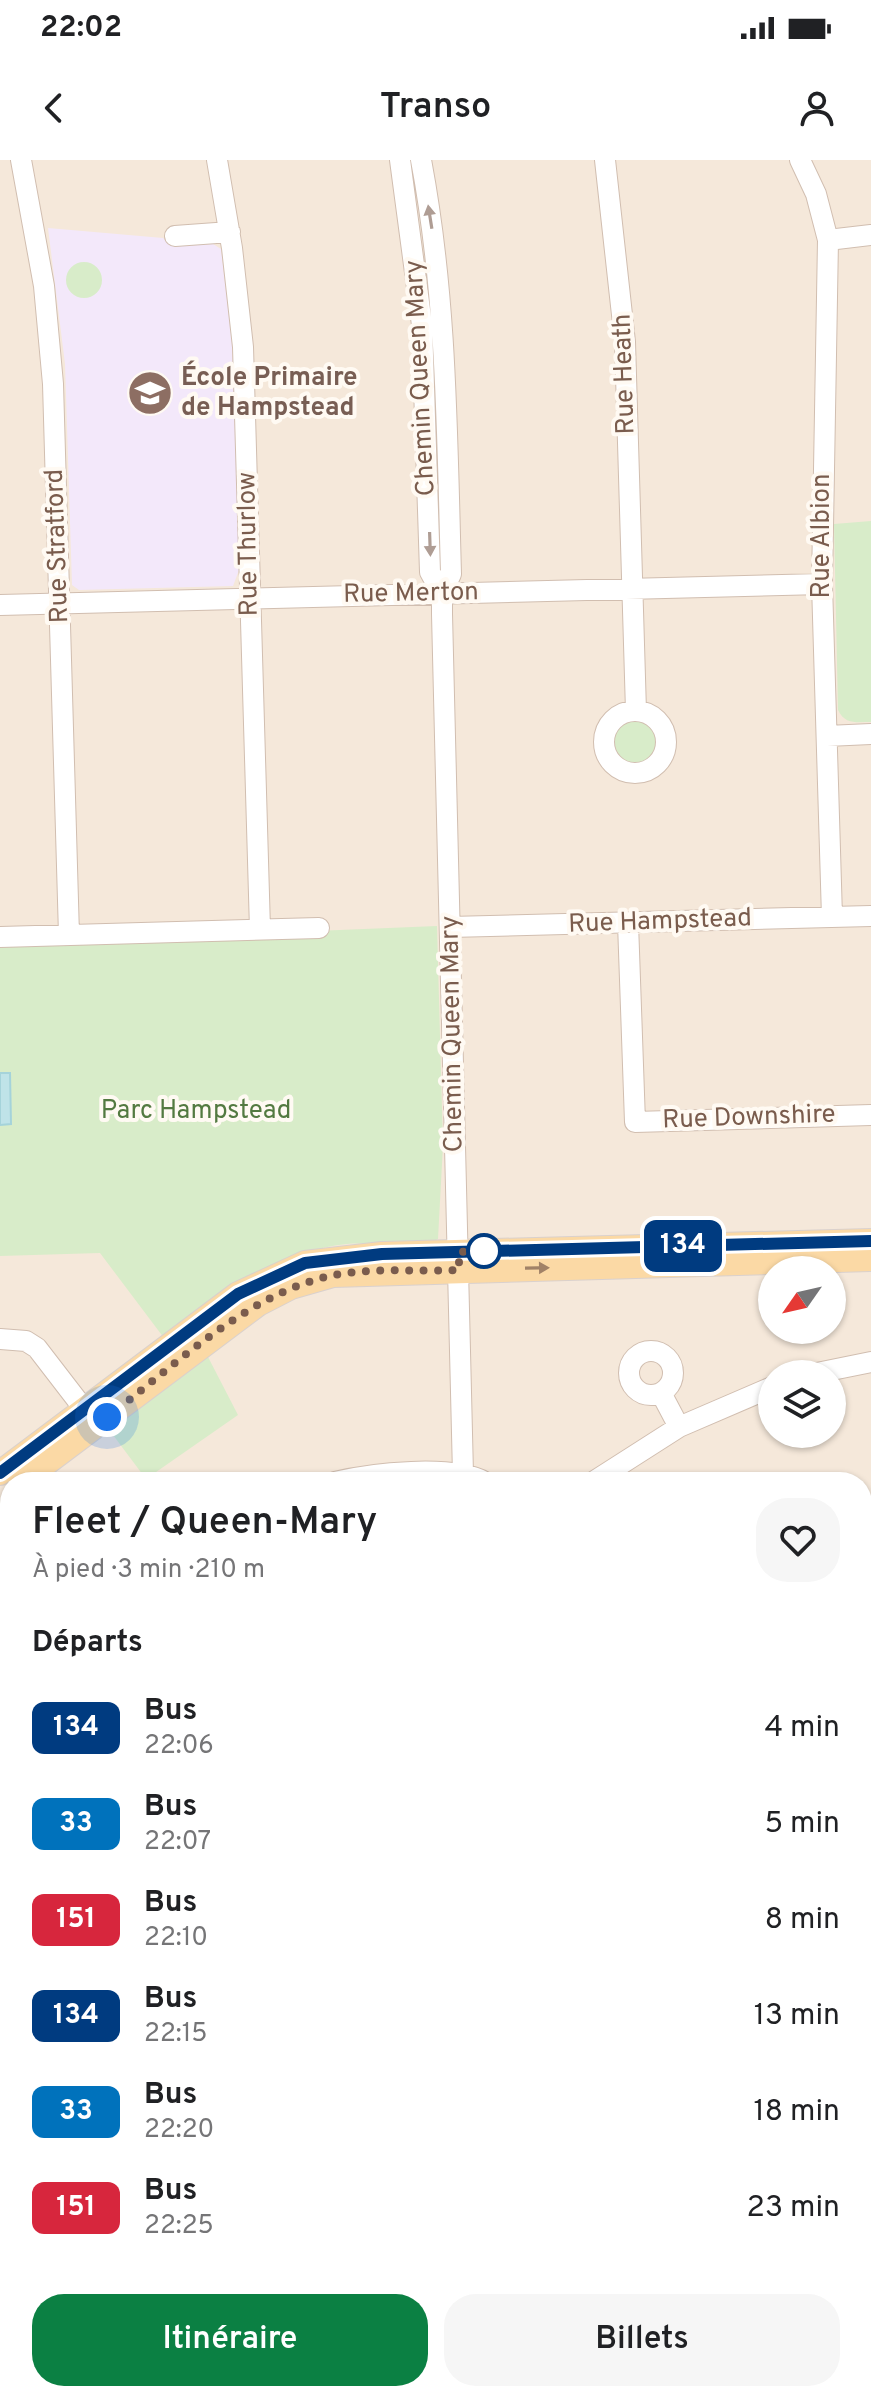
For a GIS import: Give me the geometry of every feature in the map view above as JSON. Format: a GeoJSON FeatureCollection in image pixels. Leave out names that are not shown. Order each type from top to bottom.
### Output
{"type":"FeatureCollection","features":[{"type":"Feature","properties":{"kind":"main road"},"geometry":{"type":"LineString","coordinates":[[459,1261],[871,1241]]}},
{"type":"Feature","properties":{"kind":"main road"},"geometry":{"type":"LineString","coordinates":[[32,1472],[238,1294],[271,1276],[327,1258],[459,1261],[871,1259]]}},
{"type":"Feature","properties":{"kind":"main road"},"geometry":{"type":"LineString","coordinates":[[2,1472],[91,1418]]}},
{"type":"Feature","properties":{"kind":"street","name":"Rue Stratford"},"geometry":{"type":"LineString","coordinates":[[21,160],[49,328],[69,935]]}},
{"type":"Feature","properties":{"kind":"street","name":"Rue Thurlow"},"geometry":{"type":"LineString","coordinates":[[217,160],[230,232],[243,347],[260,929]]}},
{"type":"Feature","properties":{"kind":"street","name":"Chemin Queen Mary"},"geometry":{"type":"LineString","coordinates":[[400,160],[428,273]]}},
{"type":"Feature","properties":{"kind":"street","name":"Chemin Queen Mary"},"geometry":{"type":"LineString","coordinates":[[421,160],[451,574],[442,594],[463,1472]]}},
{"type":"Feature","properties":{"kind":"street","name":"Rue Heath"},"geometry":{"type":"LineString","coordinates":[[605,160],[623,309],[636,711]]}},
{"type":"Feature","properties":{"kind":"street","name":"Rue Albion"},"geometry":{"type":"LineString","coordinates":[[800,160],[816,194],[828,240],[822,584],[832,917]]}},
{"type":"Feature","properties":{"kind":"street"},"geometry":{"type":"LineString","coordinates":[[175,236],[230,232]]}},
{"type":"Feature","properties":{"kind":"street"},"geometry":{"type":"LineString","coordinates":[[828,240],[871,235]]}},
{"type":"Feature","properties":{"kind":"street","name":"Rue Merton"},"geometry":{"type":"LineString","coordinates":[[0,605],[822,584]]}},
{"type":"Feature","properties":{"kind":"street"},"geometry":{"type":"LineString","coordinates":[[827,736],[871,734]]}},
{"type":"Feature","properties":{"kind":"street","name":"Rue Hampstead"},"geometry":{"type":"LineString","coordinates":[[450,927],[871,916]]}},
{"type":"Feature","properties":{"kind":"street","name":"Rue Downshire"},"geometry":{"type":"LineString","coordinates":[[628,923],[635,1122],[871,1115]]}},
{"type":"Feature","properties":{"kind":"street"},"geometry":{"type":"LineString","coordinates":[[0,937],[319,928]]}},
{"type":"Feature","properties":{"kind":"street"},"geometry":{"type":"LineString","coordinates":[[0,1339],[26,1341],[37,1348],[91,1418]]}},
{"type":"Feature","properties":{"kind":"street"},"geometry":{"type":"LineString","coordinates":[[846,1367],[871,1362]]}},
{"type":"Feature","properties":{"kind":"street"},"geometry":{"type":"LineString","coordinates":[[661,1393],[679,1427]]}},
{"type":"Feature","properties":{"kind":"street"},"geometry":{"type":"LineString","coordinates":[[609,1472],[679,1427],[758,1393]]}},
{"type":"Feature","properties":{"kind":"shaded area"},"geometry":{"type":"Polygon","coordinates":[[[0,160],[871,160],[871,1472],[0,1472],[0,160]]]}},
{"type":"Feature","properties":{"kind":"shaded area","name":"École Primaire de Hampstead"},"geometry":{"type":"Polygon","coordinates":[[[48,228],[163,238],[170,245],[213,244],[221,249],[232,342],[235,418],[239,570],[233,586],[79,590],[72,585],[65,364],[48,228]]]}},
{"type":"Feature","properties":{"kind":"green space"},"geometry":{"type":"Polygon","coordinates":[[[84,262],[96,268],[102,280],[96,292],[84,298],[72,292],[66,280],[72,268],[84,262]]]}},
{"type":"Feature","properties":{"kind":"green space"},"geometry":{"type":"Polygon","coordinates":[[[871,521],[871,722],[856,722],[844,718],[838,710],[834,524],[871,521]]]}},
{"type":"Feature","properties":{"kind":"green space"},"geometry":{"type":"Polygon","coordinates":[[[636,721],[653,727],[659,744],[653,761],[636,767],[619,761],[613,744],[619,727],[636,721]]]}},
{"type":"Feature","properties":{"kind":"green space","name":"Parc Hampstead"},"geometry":{"type":"Polygon","coordinates":[[[437,926],[443,1145],[438,1239],[407,1244],[347,1244],[295,1256],[249,1278],[164,1338],[100,1253],[0,1256],[0,944],[437,926]]]}},
{"type":"Feature","properties":{"kind":"green space"},"geometry":{"type":"Polygon","coordinates":[[[207,1355],[238,1415],[156,1472],[141,1472],[110,1431],[207,1355]]]}},
{"type":"Feature","properties":{"kind":"water"},"geometry":{"type":"Polygon","coordinates":[[[0,1073],[10,1073],[11,1124],[0,1125],[0,1073]]]}},
{"type":"Feature","properties":{"kind":"bus line","name":"134"},"geometry":{"type":"LineString","coordinates":[[1,1472],[238,1294],[271,1276],[305,1263],[327,1258],[382,1254],[871,1241]]}},
{"type":"Feature","properties":{"kind":"place","name":"École Primaire de Hampstead"},"geometry":{"type":"Point","coordinates":[150,393]}},
{"type":"Feature","properties":{"kind":"route"},"geometry":{"type":"LineString","coordinates":[[107,1417],[258,1304],[291,1287],[333,1275],[459,1270],[459,1252],[484,1251]]}}]}
